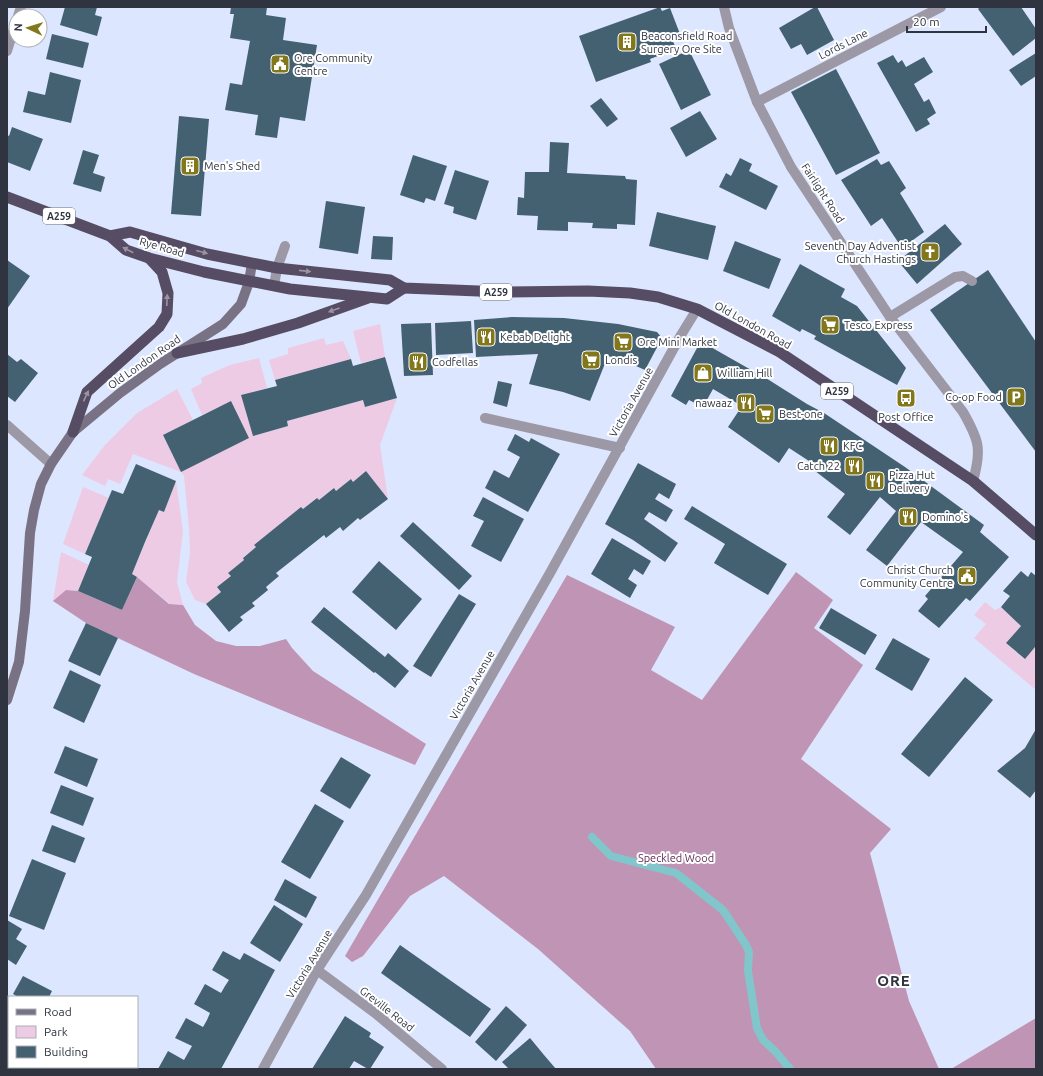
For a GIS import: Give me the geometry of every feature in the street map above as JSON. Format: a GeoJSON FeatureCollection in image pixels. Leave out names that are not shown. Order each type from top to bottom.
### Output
{"type":"FeatureCollection","features":[{"type":"Feature","properties":{"kind":"highway","name":"Rye Road"},"geometry":{"type":"LineString","coordinates":[[7,197],[110,236],[126,250],[149,258],[249,282]]}},
{"type":"Feature","properties":{"kind":"highway","name":"Old London Road"},"geometry":{"type":"LineString","coordinates":[[110,236],[130,232],[207,254],[277,268],[390,280],[404,288],[503,292],[588,291],[630,293],[658,297],[697,308],[778,351],[973,481],[1036,535]]}},
{"type":"Feature","properties":{"kind":"highway"},"geometry":{"type":"LineString","coordinates":[[73,432],[87,392],[159,327],[167,314],[168,293],[162,272],[149,258]]}},
{"type":"Feature","properties":{"kind":"highway","name":"A259"},"geometry":{"type":"LineString","coordinates":[[249,282],[387,298],[404,288]]}},
{"type":"Feature","properties":{"kind":"highway"},"geometry":{"type":"LineString","coordinates":[[177,353],[243,339],[298,323],[371,297]]}},
{"type":"Feature","properties":{"kind":"main road","name":"Old London Road"},"geometry":{"type":"LineString","coordinates":[[7,700],[19,662],[25,610],[30,533],[34,510],[41,484],[51,464],[73,432],[132,384],[223,324],[241,304],[249,282],[252,263]]}},
{"type":"Feature","properties":{"kind":"street","name":"Fairlight Road"},"geometry":{"type":"LineString","coordinates":[[724,7],[729,28],[757,102],[791,167],[890,317],[964,412],[973,429],[978,447],[977,464],[973,481]]}},
{"type":"Feature","properties":{"kind":"street","name":"Lords Lane"},"geometry":{"type":"LineString","coordinates":[[757,102],[941,7]]}},
{"type":"Feature","properties":{"kind":"street"},"geometry":{"type":"LineString","coordinates":[[274,286],[277,268],[285,246]]}},
{"type":"Feature","properties":{"kind":"street"},"geometry":{"type":"LineString","coordinates":[[890,317],[955,277],[963,276],[972,281]]}},
{"type":"Feature","properties":{"kind":"street","name":"Victoria Avenue"},"geometry":{"type":"LineString","coordinates":[[263,1069],[317,970],[366,895],[550,573],[697,308]]}},
{"type":"Feature","properties":{"kind":"street"},"geometry":{"type":"LineString","coordinates":[[486,418],[620,448]]}},
{"type":"Feature","properties":{"kind":"street"},"geometry":{"type":"LineString","coordinates":[[7,425],[51,464]]}},
{"type":"Feature","properties":{"kind":"street","name":"Greville Road"},"geometry":{"type":"LineString","coordinates":[[317,970],[375,1013],[442,1069]]}},
{"type":"Feature","properties":{"kind":"green space"},"geometry":{"type":"Polygon","coordinates":[[[380,324],[385,357],[361,363],[353,331],[380,324]]]}},
{"type":"Feature","properties":{"kind":"green space"},"geometry":{"type":"Polygon","coordinates":[[[324,338],[326,345],[343,341],[351,359],[275,380],[269,360],[288,354],[288,348],[324,338]]]}},
{"type":"Feature","properties":{"kind":"green space"},"geometry":{"type":"Polygon","coordinates":[[[259,358],[267,388],[242,395],[253,436],[288,426],[287,421],[363,400],[365,407],[397,398],[380,445],[388,499],[366,471],[353,482],[351,479],[336,491],[334,488],[319,500],[316,498],[303,509],[301,507],[254,545],[256,547],[243,557],[244,560],[228,573],[231,576],[217,587],[221,592],[206,604],[195,600],[186,582],[190,552],[189,529],[184,476],[181,472],[133,454],[120,484],[108,479],[105,486],[82,475],[105,445],[137,413],[177,389],[193,420],[163,436],[181,471],[249,438],[231,402],[202,415],[191,389],[202,383],[201,378],[230,365],[259,358]]]}},
{"type":"Feature","properties":{"kind":"green space"},"geometry":{"type":"Polygon","coordinates":[[[176,481],[183,531],[177,582],[183,605],[170,604],[132,574],[159,510],[164,512],[176,481]]]}},
{"type":"Feature","properties":{"kind":"green space"},"geometry":{"type":"Polygon","coordinates":[[[83,487],[109,498],[85,554],[63,544],[83,487]]]}},
{"type":"Feature","properties":{"kind":"green space"},"geometry":{"type":"Polygon","coordinates":[[[61,552],[89,565],[78,591],[66,590],[53,601],[61,552]]]}},
{"type":"Feature","properties":{"kind":"green space","name":"Speckled Wood"},"geometry":{"type":"Polygon","coordinates":[[[796,572],[833,600],[814,628],[863,665],[801,759],[891,829],[870,853],[909,1001],[939,1069],[656,1069],[630,1031],[538,949],[444,876],[410,896],[363,956],[352,962],[345,956],[567,575],[675,627],[651,670],[702,700],[796,572]]]}},
{"type":"Feature","properties":{"kind":"green space"},"geometry":{"type":"Polygon","coordinates":[[[137,577],[169,604],[183,605],[195,625],[216,641],[236,646],[260,646],[286,639],[292,648],[313,671],[426,744],[415,765],[194,674],[86,623],[53,601],[66,590],[78,591],[122,610],[137,577]]]}},
{"type":"Feature","properties":{"kind":"green space"},"geometry":{"type":"Polygon","coordinates":[[[985,602],[995,610],[1001,607],[1021,626],[1006,643],[1024,659],[1035,647],[1036,648],[1036,690],[974,638],[986,624],[974,615],[985,602]]]}},
{"type":"Feature","properties":{"kind":"green space"},"geometry":{"type":"Polygon","coordinates":[[[1036,1018],[1036,1069],[951,1069],[1036,1018]]]}},
{"type":"Feature","properties":{"kind":"building"},"geometry":{"type":"Polygon","coordinates":[[[65,7],[97,7],[95,15],[102,17],[97,36],[60,25],[65,7]]]}},
{"type":"Feature","properties":{"kind":"building","name":"Ore Community Centre"},"geometry":{"type":"Polygon","coordinates":[[[231,7],[267,7],[266,15],[286,18],[283,40],[317,45],[305,121],[280,117],[277,138],[255,135],[258,115],[225,110],[230,83],[242,85],[250,41],[230,38],[234,14],[230,14],[231,7]]]}},
{"type":"Feature","properties":{"kind":"building","name":"Beaconsfield Road Surgery Ore Site"},"geometry":{"type":"Polygon","coordinates":[[[660,7],[662,11],[670,8],[680,34],[671,37],[675,46],[657,53],[658,56],[650,59],[651,62],[596,82],[579,36],[660,7]]]}},
{"type":"Feature","properties":{"kind":"building"},"geometry":{"type":"Polygon","coordinates":[[[817,7],[834,40],[807,55],[801,44],[791,49],[779,28],[817,7]]]}},
{"type":"Feature","properties":{"kind":"building"},"geometry":{"type":"Polygon","coordinates":[[[980,7],[1021,7],[1036,29],[1036,38],[1013,56],[978,9],[980,7]]]}},
{"type":"Feature","properties":{"kind":"building"},"geometry":{"type":"Polygon","coordinates":[[[52,34],[89,43],[83,68],[46,59],[52,34]]]}},
{"type":"Feature","properties":{"kind":"building"},"geometry":{"type":"Polygon","coordinates":[[[689,50],[711,95],[681,110],[659,64],[689,50]]]}},
{"type":"Feature","properties":{"kind":"building"},"geometry":{"type":"Polygon","coordinates":[[[1036,53],[1036,76],[1021,86],[1009,70],[1036,53]]]}},
{"type":"Feature","properties":{"kind":"building"},"geometry":{"type":"Polygon","coordinates":[[[893,55],[898,63],[902,60],[906,67],[924,57],[933,72],[914,84],[924,102],[929,99],[936,113],[927,119],[930,124],[916,132],[877,63],[893,55]]]}},
{"type":"Feature","properties":{"kind":"building"},"geometry":{"type":"Polygon","coordinates":[[[836,69],[880,153],[836,175],[791,92],[836,69]]]}},
{"type":"Feature","properties":{"kind":"building"},"geometry":{"type":"Polygon","coordinates":[[[50,72],[81,80],[71,123],[23,112],[28,91],[45,95],[50,72]]]}},
{"type":"Feature","properties":{"kind":"building"},"geometry":{"type":"Polygon","coordinates":[[[601,98],[618,119],[607,127],[590,106],[601,98]]]}},
{"type":"Feature","properties":{"kind":"building"},"geometry":{"type":"Polygon","coordinates":[[[700,111],[717,139],[686,157],[670,128],[700,111]]]}},
{"type":"Feature","properties":{"kind":"building","name":"Men's Shed"},"geometry":{"type":"Polygon","coordinates":[[[179,116],[209,119],[201,216],[171,214],[179,116]]]}},
{"type":"Feature","properties":{"kind":"building"},"geometry":{"type":"Polygon","coordinates":[[[12,127],[43,139],[30,171],[7,162],[7,135],[9,136],[12,127]]]}},
{"type":"Feature","properties":{"kind":"building"},"geometry":{"type":"Polygon","coordinates":[[[550,142],[569,143],[567,173],[625,176],[626,179],[637,180],[635,225],[617,224],[617,229],[592,228],[593,223],[568,222],[568,231],[537,230],[538,216],[517,215],[518,197],[524,198],[525,172],[549,172],[550,142]]]}},
{"type":"Feature","properties":{"kind":"building"},"geometry":{"type":"Polygon","coordinates":[[[83,150],[99,155],[93,173],[105,177],[101,192],[73,184],[83,150]]]}},
{"type":"Feature","properties":{"kind":"building"},"geometry":{"type":"Polygon","coordinates":[[[413,155],[447,166],[435,201],[426,198],[424,203],[400,195],[413,155]]]}},
{"type":"Feature","properties":{"kind":"building"},"geometry":{"type":"Polygon","coordinates":[[[740,158],[752,164],[749,171],[778,186],[766,210],[719,187],[726,173],[731,176],[740,158]]]}},
{"type":"Feature","properties":{"kind":"building"},"geometry":{"type":"Polygon","coordinates":[[[877,159],[881,165],[889,161],[906,188],[900,193],[924,232],[902,248],[882,218],[871,226],[841,180],[877,159]]]}},
{"type":"Feature","properties":{"kind":"building"},"geometry":{"type":"Polygon","coordinates":[[[455,170],[489,181],[476,220],[453,213],[454,207],[444,204],[455,170]]]}},
{"type":"Feature","properties":{"kind":"building"},"geometry":{"type":"Polygon","coordinates":[[[326,201],[365,207],[358,254],[319,248],[326,201]]]}},
{"type":"Feature","properties":{"kind":"building"},"geometry":{"type":"Polygon","coordinates":[[[657,212],[716,226],[708,260],[649,246],[657,212]]]}},
{"type":"Feature","properties":{"kind":"building","name":"Seventh Day Adventist Church Hastings"},"geometry":{"type":"Polygon","coordinates":[[[945,224],[962,244],[917,284],[898,261],[945,224]]]}},
{"type":"Feature","properties":{"kind":"building"},"geometry":{"type":"Polygon","coordinates":[[[373,236],[393,237],[392,260],[371,259],[373,236]]]}},
{"type":"Feature","properties":{"kind":"building"},"geometry":{"type":"Polygon","coordinates":[[[735,241],[781,259],[769,289],[723,271],[735,241]]]}},
{"type":"Feature","properties":{"kind":"building"},"geometry":{"type":"Polygon","coordinates":[[[7,260],[30,276],[7,309],[7,260]]]}},
{"type":"Feature","properties":{"kind":"building","name":"Tesco Express"},"geometry":{"type":"Polygon","coordinates":[[[800,264],[845,289],[841,297],[857,306],[906,368],[897,385],[814,339],[816,336],[802,329],[800,332],[772,316],[800,264]]]}},
{"type":"Feature","properties":{"kind":"building","name":"Co-op Food"},"geometry":{"type":"Polygon","coordinates":[[[988,270],[1036,342],[1036,452],[930,310],[988,270]]]}},
{"type":"Feature","properties":{"kind":"building"},"geometry":{"type":"Polygon","coordinates":[[[512,317],[564,318],[618,324],[657,332],[662,338],[645,370],[625,361],[608,356],[590,401],[563,392],[529,384],[538,354],[476,357],[474,320],[512,317]]]}},
{"type":"Feature","properties":{"kind":"building"},"geometry":{"type":"Polygon","coordinates":[[[471,321],[473,353],[436,355],[435,323],[471,321]]]}},
{"type":"Feature","properties":{"kind":"building","name":"Codfellas"},"geometry":{"type":"Polygon","coordinates":[[[431,323],[433,375],[404,376],[401,324],[431,323]]]}},
{"type":"Feature","properties":{"kind":"building"},"geometry":{"type":"Polygon","coordinates":[[[709,346],[824,413],[905,467],[984,525],[980,532],[1009,557],[970,601],[966,598],[939,628],[918,611],[928,599],[925,596],[963,552],[921,522],[887,566],[866,550],[896,511],[880,497],[850,535],[827,517],[845,494],[806,464],[809,461],[789,448],[779,463],[728,427],[742,406],[713,389],[703,407],[689,400],[686,405],[671,396],[697,348],[709,346]]]}},
{"type":"Feature","properties":{"kind":"building"},"geometry":{"type":"Polygon","coordinates":[[[7,354],[17,362],[21,359],[38,373],[15,402],[7,396],[7,354]]]}},
{"type":"Feature","properties":{"kind":"building"},"geometry":{"type":"Polygon","coordinates":[[[385,357],[397,398],[365,407],[363,400],[287,421],[288,426],[253,436],[241,395],[277,386],[275,380],[351,359],[353,366],[385,357]]]}},
{"type":"Feature","properties":{"kind":"building"},"geometry":{"type":"Polygon","coordinates":[[[498,381],[512,384],[507,407],[493,403],[498,381]]]}},
{"type":"Feature","properties":{"kind":"building"},"geometry":{"type":"Polygon","coordinates":[[[231,401],[249,438],[181,472],[163,435],[231,401]]]}},
{"type":"Feature","properties":{"kind":"building"},"geometry":{"type":"Polygon","coordinates":[[[515,434],[529,442],[531,438],[560,454],[528,512],[485,488],[494,470],[509,478],[520,457],[507,450],[515,434]]]}},
{"type":"Feature","properties":{"kind":"building"},"geometry":{"type":"Polygon","coordinates":[[[638,463],[676,484],[669,499],[659,493],[655,499],[673,510],[666,522],[649,512],[644,519],[678,543],[665,562],[633,540],[605,524],[638,463]]]}},
{"type":"Feature","properties":{"kind":"building"},"geometry":{"type":"Polygon","coordinates":[[[136,464],[176,481],[164,512],[159,510],[145,542],[132,574],[137,577],[122,610],[78,591],[92,557],[85,554],[112,490],[123,494],[136,464]]]}},
{"type":"Feature","properties":{"kind":"building"},"geometry":{"type":"Polygon","coordinates":[[[366,471],[388,499],[360,520],[358,518],[343,531],[340,527],[326,538],[324,535],[276,573],[279,576],[266,587],[268,590],[252,603],[255,606],[240,617],[243,620],[229,632],[206,604],[221,592],[217,587],[231,576],[228,573],[244,560],[243,558],[256,547],[254,545],[301,507],[303,509],[317,498],[319,500],[334,488],[336,491],[351,479],[353,482],[366,471]]]}},
{"type":"Feature","properties":{"kind":"building"},"geometry":{"type":"Polygon","coordinates":[[[483,497],[524,519],[501,562],[471,546],[484,521],[473,516],[483,497]]]}},
{"type":"Feature","properties":{"kind":"building"},"geometry":{"type":"Polygon","coordinates":[[[692,506],[787,564],[768,595],[714,563],[725,544],[684,519],[692,506]]]}},
{"type":"Feature","properties":{"kind":"building"},"geometry":{"type":"Polygon","coordinates":[[[413,522],[472,576],[459,590],[400,536],[413,522]]]}},
{"type":"Feature","properties":{"kind":"building"},"geometry":{"type":"Polygon","coordinates":[[[612,538],[651,561],[643,575],[634,569],[628,579],[637,585],[630,598],[591,574],[612,538]]]}},
{"type":"Feature","properties":{"kind":"building"},"geometry":{"type":"Polygon","coordinates":[[[379,561],[422,599],[396,630],[352,592],[379,561]]]}},
{"type":"Feature","properties":{"kind":"building"},"geometry":{"type":"Polygon","coordinates":[[[1021,571],[1028,577],[1031,572],[1036,576],[1036,648],[1035,647],[1025,659],[1006,643],[1021,626],[1001,607],[1010,596],[1003,591],[1021,571]]]}},
{"type":"Feature","properties":{"kind":"building"},"geometry":{"type":"Polygon","coordinates":[[[459,594],[476,604],[431,677],[413,666],[459,594]]]}},
{"type":"Feature","properties":{"kind":"building"},"geometry":{"type":"Polygon","coordinates":[[[324,607],[385,657],[388,653],[409,671],[395,688],[311,622],[324,607]]]}},
{"type":"Feature","properties":{"kind":"building"},"geometry":{"type":"Polygon","coordinates":[[[831,608],[877,635],[865,655],[819,628],[831,608]]]}},
{"type":"Feature","properties":{"kind":"building"},"geometry":{"type":"Polygon","coordinates":[[[86,623],[118,638],[100,676],[68,661],[86,623]]]}},
{"type":"Feature","properties":{"kind":"building"},"geometry":{"type":"Polygon","coordinates":[[[893,638],[930,659],[912,691],[875,669],[893,638]]]}},
{"type":"Feature","properties":{"kind":"building"},"geometry":{"type":"Polygon","coordinates":[[[70,670],[101,685],[84,723],[53,708],[70,670]]]}},
{"type":"Feature","properties":{"kind":"building"},"geometry":{"type":"Polygon","coordinates":[[[965,677],[993,700],[929,777],[901,754],[965,677]]]}},
{"type":"Feature","properties":{"kind":"building"},"geometry":{"type":"Polygon","coordinates":[[[1036,729],[1036,790],[1030,798],[997,771],[1025,748],[1036,729]]]}},
{"type":"Feature","properties":{"kind":"building"},"geometry":{"type":"Polygon","coordinates":[[[65,746],[98,759],[87,787],[54,773],[65,746]]]}},
{"type":"Feature","properties":{"kind":"building"},"geometry":{"type":"Polygon","coordinates":[[[341,757],[371,775],[350,809],[320,791],[341,757]]]}},
{"type":"Feature","properties":{"kind":"building"},"geometry":{"type":"Polygon","coordinates":[[[61,785],[94,798],[83,826],[50,813],[61,785]]]}},
{"type":"Feature","properties":{"kind":"building"},"geometry":{"type":"Polygon","coordinates":[[[315,804],[344,821],[310,879],[281,862],[315,804]]]}},
{"type":"Feature","properties":{"kind":"building"},"geometry":{"type":"Polygon","coordinates":[[[52,825],[85,838],[75,863],[42,851],[52,825]]]}},
{"type":"Feature","properties":{"kind":"building"},"geometry":{"type":"Polygon","coordinates":[[[32,859],[66,873],[44,930],[9,916],[32,859]]]}},
{"type":"Feature","properties":{"kind":"building"},"geometry":{"type":"Polygon","coordinates":[[[285,879],[317,897],[306,918],[274,900],[285,879]]]}},
{"type":"Feature","properties":{"kind":"building"},"geometry":{"type":"Polygon","coordinates":[[[274,905],[303,924],[280,962],[250,943],[274,905]]]}},
{"type":"Feature","properties":{"kind":"building"},"geometry":{"type":"Polygon","coordinates":[[[7,920],[22,929],[16,939],[27,946],[16,965],[7,959],[7,920]]]}},
{"type":"Feature","properties":{"kind":"building"},"geometry":{"type":"Polygon","coordinates":[[[400,945],[491,1009],[470,1037],[381,973],[400,945]]]}},
{"type":"Feature","properties":{"kind":"building"},"geometry":{"type":"Polygon","coordinates":[[[223,951],[240,960],[244,953],[275,970],[221,1069],[158,1069],[168,1051],[184,1060],[192,1046],[175,1038],[186,1018],[203,1027],[207,1020],[210,1013],[194,1004],[205,984],[221,993],[229,980],[212,970],[223,951]]]}},
{"type":"Feature","properties":{"kind":"building"},"geometry":{"type":"Polygon","coordinates":[[[23,976],[52,991],[50,996],[16,996],[13,994],[23,976]]]}},
{"type":"Feature","properties":{"kind":"building"},"geometry":{"type":"Polygon","coordinates":[[[506,1006],[527,1025],[496,1061],[475,1042],[506,1006]]]}},
{"type":"Feature","properties":{"kind":"building"},"geometry":{"type":"Polygon","coordinates":[[[345,1016],[371,1033],[369,1037],[384,1047],[370,1069],[354,1061],[349,1069],[312,1069],[345,1016]]]}},
{"type":"Feature","properties":{"kind":"building"},"geometry":{"type":"Polygon","coordinates":[[[7,1019],[8,1044],[7,1046],[7,1019]]]}},
{"type":"Feature","properties":{"kind":"building"},"geometry":{"type":"Polygon","coordinates":[[[530,1038],[556,1069],[509,1069],[502,1062],[530,1038]]]}},
{"type":"Feature","properties":{"kind":"building"},"geometry":{"type":"Polygon","coordinates":[[[14,1068],[64,1068],[64,1069],[14,1068]]]}},
{"type":"Feature","properties":{"kind":"waterway"},"geometry":{"type":"LineString","coordinates":[[592,837],[611,856],[676,873],[723,910],[749,952],[748,971],[757,1028],[763,1040],[775,1051],[790,1069]]}},
{"type":"Feature","properties":{"kind":"place","name":"Beaconsfield Road Surgery Ore Site"},"geometry":{"type":"Point","coordinates":[627,42]}},
{"type":"Feature","properties":{"kind":"place","name":"Ore Community Centre"},"geometry":{"type":"Point","coordinates":[280,64]}},
{"type":"Feature","properties":{"kind":"place","name":"Men's Shed"},"geometry":{"type":"Point","coordinates":[190,166]}},
{"type":"Feature","properties":{"kind":"place","name":"Seventh Day Adventist Church Hastings"},"geometry":{"type":"Point","coordinates":[930,252]}},
{"type":"Feature","properties":{"kind":"place","name":"Tesco Express"},"geometry":{"type":"Point","coordinates":[830,325]}},
{"type":"Feature","properties":{"kind":"place","name":"Kebab Delight"},"geometry":{"type":"Point","coordinates":[486,337]}},
{"type":"Feature","properties":{"kind":"place","name":"Ore Mini Market"},"geometry":{"type":"Point","coordinates":[623,342]}},
{"type":"Feature","properties":{"kind":"place","name":"Londis"},"geometry":{"type":"Point","coordinates":[591,360]}},
{"type":"Feature","properties":{"kind":"place","name":"Codfellas"},"geometry":{"type":"Point","coordinates":[418,362]}},
{"type":"Feature","properties":{"kind":"place","name":"William Hill"},"geometry":{"type":"Point","coordinates":[703,373]}},
{"type":"Feature","properties":{"kind":"place","name":"Co-op Food"},"geometry":{"type":"Point","coordinates":[1016,397]}},
{"type":"Feature","properties":{"kind":"place","name":"Post Office"},"geometry":{"type":"Point","coordinates":[906,398]}},
{"type":"Feature","properties":{"kind":"place","name":"nawaaz"},"geometry":{"type":"Point","coordinates":[746,403]}},
{"type":"Feature","properties":{"kind":"place","name":"Best-one"},"geometry":{"type":"Point","coordinates":[765,414]}},
{"type":"Feature","properties":{"kind":"place","name":"KFC"},"geometry":{"type":"Point","coordinates":[829,446]}},
{"type":"Feature","properties":{"kind":"place","name":"Catch 22"},"geometry":{"type":"Point","coordinates":[854,466]}},
{"type":"Feature","properties":{"kind":"place","name":"Pizza Hut Delivery"},"geometry":{"type":"Point","coordinates":[875,481]}},
{"type":"Feature","properties":{"kind":"place","name":"Domino's"},"geometry":{"type":"Point","coordinates":[908,517]}},
{"type":"Feature","properties":{"kind":"place","name":"Christ Church Community Centre"},"geometry":{"type":"Point","coordinates":[967,576]}},
{"type":"Feature","properties":{"kind":"district","name":"ORE"},"geometry":{"type":"Point","coordinates":[894,981]}}]}
